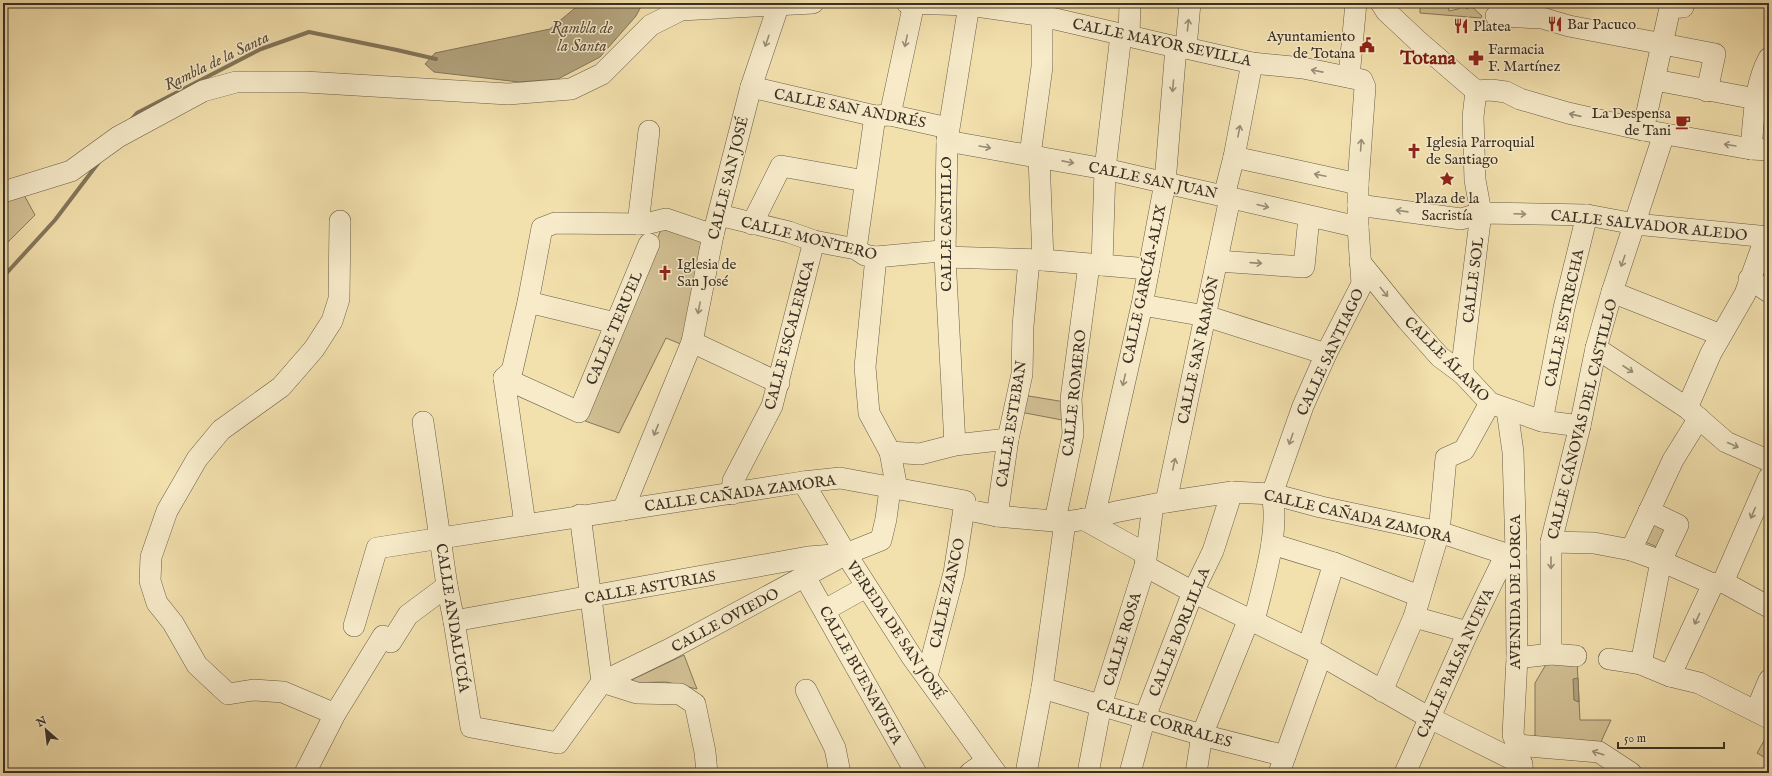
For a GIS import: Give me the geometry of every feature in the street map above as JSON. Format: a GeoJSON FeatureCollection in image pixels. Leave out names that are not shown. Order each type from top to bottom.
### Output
{"type":"FeatureCollection","features":[{"type":"Feature","properties":{"kind":"street"},"geometry":{"type":"LineString","coordinates":[[3,192],[71,171],[118,138],[203,91],[236,82],[305,82],[508,94],[571,89],[602,74],[651,25],[681,10],[813,3]]}},
{"type":"Feature","properties":{"kind":"street","name":"CALLE MAYOR SEVILLA"},"geometry":{"type":"LineString","coordinates":[[907,3],[936,3],[1041,11],[1125,35],[1181,48],[1252,63],[1303,68],[1357,82]]}},
{"type":"Feature","properties":{"kind":"street"},"geometry":{"type":"LineString","coordinates":[[856,249],[865,181],[914,3]]}},
{"type":"Feature","properties":{"kind":"street","name":"CALLE ROMERO"},"geometry":{"type":"LineString","coordinates":[[1026,773],[1074,520],[1071,399],[1095,265],[1105,169],[1130,3]]}},
{"type":"Feature","properties":{"kind":"street","name":"CALLE GARCÍA-ALIX"},"geometry":{"type":"LineString","coordinates":[[1074,520],[1142,305],[1165,183],[1181,48],[1190,3]]}},
{"type":"Feature","properties":{"kind":"street","name":"CALLE SANTIAGO"},"geometry":{"type":"LineString","coordinates":[[1272,494],[1303,406],[1326,354],[1362,284],[1358,227],[1356,3]]}},
{"type":"Feature","properties":{"kind":"street"},"geometry":{"type":"LineString","coordinates":[[1367,3],[1375,3]]}},
{"type":"Feature","properties":{"kind":"street"},"geometry":{"type":"LineString","coordinates":[[1381,3],[1386,10],[1418,41],[1476,92],[1491,90],[1506,92],[1520,100],[1568,113],[1643,130],[1760,149],[1756,99],[1763,69],[1769,58]]}},
{"type":"Feature","properties":{"kind":"street"},"geometry":{"type":"LineString","coordinates":[[1643,130],[1670,8],[1683,7],[1683,3]]}},
{"type":"Feature","properties":{"kind":"street","name":"CALLE SAN JOSÉ"},"geometry":{"type":"LineString","coordinates":[[623,510],[692,342],[713,235],[751,88],[779,4]]}},
{"type":"Feature","properties":{"kind":"street","name":"CALLE CASTILLO"},"geometry":{"type":"LineString","coordinates":[[955,445],[945,256],[947,134],[968,5]]}},
{"type":"Feature","properties":{"kind":"street","name":"CALLE ESTEBAN"},"geometry":{"type":"LineString","coordinates":[[997,516],[1008,439],[1022,374],[1023,326],[1036,260],[1034,156],[1042,67],[1041,11]]}},
{"type":"Feature","properties":{"kind":"street"},"geometry":{"type":"LineString","coordinates":[[1496,16],[1543,11],[1569,26],[1715,54],[1707,91]]}},
{"type":"Feature","properties":{"kind":"street","name":"CALLE SAN RAMÓN"},"geometry":{"type":"LineString","coordinates":[[1160,503],[1206,316],[1252,63]]}},
{"type":"Feature","properties":{"kind":"street"},"geometry":{"type":"LineString","coordinates":[[1655,80],[1756,99]]}},
{"type":"Feature","properties":{"kind":"street","name":"CALLE SAN ANDRÉS"},"geometry":{"type":"LineString","coordinates":[[751,88],[882,116],[947,134]]}},
{"type":"Feature","properties":{"kind":"street","name":"CALLE SOL"},"geometry":{"type":"LineString","coordinates":[[1463,374],[1463,357],[1481,213],[1475,173],[1474,117],[1476,92]]}},
{"type":"Feature","properties":{"kind":"street"},"geometry":{"type":"LineString","coordinates":[[638,224],[649,131]]}},
{"type":"Feature","properties":{"kind":"street","name":"CALLE SAN JUAN"},"geometry":{"type":"LineString","coordinates":[[947,134],[1034,156],[1105,169],[1358,227]]}},
{"type":"Feature","properties":{"kind":"street","name":"CALLE CÁNOVAS DEL CASTILLO"},"geometry":{"type":"LineString","coordinates":[[1551,654],[1551,542],[1580,426],[1596,348],[1612,292],[1664,134]]}},
{"type":"Feature","properties":{"kind":"street"},"geometry":{"type":"LineString","coordinates":[[1234,157],[1358,184]]}},
{"type":"Feature","properties":{"kind":"street"},"geometry":{"type":"LineString","coordinates":[[752,224],[781,166],[865,181]]}},
{"type":"Feature","properties":{"kind":"street"},"geometry":{"type":"LineString","coordinates":[[1358,205],[1461,220],[1481,213]]}},
{"type":"Feature","properties":{"kind":"street","name":"CALLE SALVADOR ALEDO"},"geometry":{"type":"LineString","coordinates":[[1481,213],[1586,215],[1635,224],[1768,236]]}},
{"type":"Feature","properties":{"kind":"street","name":"CALLE MONTERO"},"geometry":{"type":"LineString","coordinates":[[719,215],[788,232],[814,241],[856,249],[865,255],[876,257],[941,251],[945,256]]}},
{"type":"Feature","properties":{"kind":"street","name":"CALLE ESTRECHA"},"geometry":{"type":"LineString","coordinates":[[1542,421],[1564,308],[1586,215]]}},
{"type":"Feature","properties":{"kind":"street"},"geometry":{"type":"LineString","coordinates":[[1217,261],[1304,266],[1310,217]]}},
{"type":"Feature","properties":{"kind":"street"},"geometry":{"type":"LineString","coordinates":[[524,524],[504,378],[512,372],[528,302],[542,228],[555,223],[645,224],[666,219],[713,235]]}},
{"type":"Feature","properties":{"kind":"street"},"geometry":{"type":"LineString","coordinates":[[335,714],[282,692],[253,690],[228,694],[197,666],[173,623],[157,603],[150,582],[151,557],[158,532],[167,511],[197,459],[221,430],[281,387],[314,349],[332,321],[339,299],[340,221]]}},
{"type":"Feature","properties":{"kind":"street"},"geometry":{"type":"LineString","coordinates":[[1631,550],[1650,511],[1693,413],[1711,353],[1745,294],[1749,279],[1768,236]]}},
{"type":"Feature","properties":{"kind":"street","name":"CALLE ESCALERICA"},"geometry":{"type":"LineString","coordinates":[[732,494],[732,481],[772,406],[814,241]]}},
{"type":"Feature","properties":{"kind":"street","name":"CALLE TERUEL"},"geometry":{"type":"LineString","coordinates":[[504,378],[579,412],[649,244]]}},
{"type":"Feature","properties":{"kind":"street"},"geometry":{"type":"LineString","coordinates":[[945,256],[1036,260],[1148,269]]}},
{"type":"Feature","properties":{"kind":"street"},"geometry":{"type":"LineString","coordinates":[[846,554],[881,540],[894,489],[890,452],[869,413],[864,367],[876,257]]}},
{"type":"Feature","properties":{"kind":"street","name":"CALLE ÁLAMO"},"geometry":{"type":"LineString","coordinates":[[1360,262],[1407,320],[1440,357],[1463,374],[1498,407],[1542,421],[1580,426]]}},
{"type":"Feature","properties":{"kind":"street"},"geometry":{"type":"LineString","coordinates":[[1749,279],[1769,292]]}},
{"type":"Feature","properties":{"kind":"street"},"geometry":{"type":"LineString","coordinates":[[1612,292],[1721,335]]}},
{"type":"Feature","properties":{"kind":"street"},"geometry":{"type":"LineString","coordinates":[[528,302],[615,323]]}},
{"type":"Feature","properties":{"kind":"street"},"geometry":{"type":"LineString","coordinates":[[1142,305],[1206,316],[1326,354]]}},
{"type":"Feature","properties":{"kind":"street"},"geometry":{"type":"LineString","coordinates":[[692,342],[778,383]]}},
{"type":"Feature","properties":{"kind":"street"},"geometry":{"type":"LineString","coordinates":[[1596,348],[1693,413],[1726,442],[1769,461]]}},
{"type":"Feature","properties":{"kind":"street"},"geometry":{"type":"LineString","coordinates":[[1382,691],[1414,617],[1439,532],[1446,458],[1464,450],[1498,407]]}},
{"type":"Feature","properties":{"kind":"street","name":"AVENIDA DE LORCA"},"geometry":{"type":"LineString","coordinates":[[1498,407],[1513,452],[1511,553],[1517,658],[1513,735],[1521,761]]}},
{"type":"Feature","properties":{"kind":"street","name":"CALLE ANDALUCÍA"},"geometry":{"type":"LineString","coordinates":[[423,422],[447,586],[471,727],[558,743],[602,682]]}},
{"type":"Feature","properties":{"kind":"street"},"geometry":{"type":"LineString","coordinates":[[890,452],[920,454],[955,445],[1008,439]]}},
{"type":"Feature","properties":{"kind":"street"},"geometry":{"type":"LineString","coordinates":[[1670,676],[1718,583],[1769,477]]}},
{"type":"Feature","properties":{"kind":"street","name":"CALLE CAÑADA ZAMORA"},"geometry":{"type":"LineString","coordinates":[[354,626],[377,548],[524,524],[732,494],[803,482],[840,478],[965,501],[964,509],[997,516],[1074,520],[1160,503],[1232,492],[1272,494],[1321,507],[1439,532],[1511,553]]}},
{"type":"Feature","properties":{"kind":"street","name":"VEREDA DE SAN JOSÉ"},"geometry":{"type":"LineString","coordinates":[[803,482],[866,586],[927,676],[992,767]]}},
{"type":"Feature","properties":{"kind":"street","name":"CALLE BORLILLA"},"geometry":{"type":"LineString","coordinates":[[1130,773],[1145,716],[1193,592],[1212,550],[1232,492]]}},
{"type":"Feature","properties":{"kind":"street"},"geometry":{"type":"LineString","coordinates":[[1196,773],[1202,735],[1251,620],[1272,544],[1274,502],[1272,494]]}},
{"type":"Feature","properties":{"kind":"street","name":"CALLE ROSA"},"geometry":{"type":"LineString","coordinates":[[1088,773],[1101,704],[1146,560],[1160,503]]}},
{"type":"Feature","properties":{"kind":"street","name":"CALLE ZANCO"},"geometry":{"type":"LineString","coordinates":[[927,676],[954,573],[964,509]]}},
{"type":"Feature","properties":{"kind":"street"},"geometry":{"type":"LineString","coordinates":[[1641,664],[1661,561],[1678,525],[1650,511]]}},
{"type":"Feature","properties":{"kind":"street"},"geometry":{"type":"LineString","coordinates":[[580,516],[592,597],[602,682],[636,693],[680,694],[695,704],[707,773]]}},
{"type":"Feature","properties":{"kind":"street"},"geometry":{"type":"LineString","coordinates":[[1074,520],[1146,560],[1193,592],[1314,652],[1430,718],[1521,761],[1599,752],[1631,773]]}},
{"type":"Feature","properties":{"kind":"street"},"geometry":{"type":"LineString","coordinates":[[1551,542],[1594,543],[1631,550],[1718,583],[1769,607]]}},
{"type":"Feature","properties":{"kind":"street"},"geometry":{"type":"LineString","coordinates":[[1272,544],[1334,563],[1419,596]]}},
{"type":"Feature","properties":{"kind":"street","name":"CALLE BALSA NUEVA"},"geometry":{"type":"LineString","coordinates":[[1405,773],[1468,632],[1511,553]]}},
{"type":"Feature","properties":{"kind":"street","name":"CALLE OVIEDO"},"geometry":{"type":"LineString","coordinates":[[602,682],[670,649],[846,554]]}},
{"type":"Feature","properties":{"kind":"street","name":"CALLE ASTURIAS"},"geometry":{"type":"LineString","coordinates":[[454,621],[808,557],[846,554]]}},
{"type":"Feature","properties":{"kind":"street"},"geometry":{"type":"LineString","coordinates":[[1282,765],[1314,652],[1334,563]]}},
{"type":"Feature","properties":{"kind":"street","name":"CALLE BUENAVISTA"},"geometry":{"type":"LineString","coordinates":[[805,577],[916,773]]}},
{"type":"Feature","properties":{"kind":"street"},"geometry":{"type":"LineString","coordinates":[[305,773],[335,714],[383,636],[391,642],[408,615],[447,586]]}},
{"type":"Feature","properties":{"kind":"street"},"geometry":{"type":"LineString","coordinates":[[825,610],[866,586]]}},
{"type":"Feature","properties":{"kind":"street"},"geometry":{"type":"LineString","coordinates":[[1414,617],[1468,632]]}},
{"type":"Feature","properties":{"kind":"street"},"geometry":{"type":"LineString","coordinates":[[1517,658],[1551,654],[1576,656]]}},
{"type":"Feature","properties":{"kind":"street"},"geometry":{"type":"LineString","coordinates":[[1609,659],[1641,664],[1670,676],[1699,683],[1762,714],[1769,680]]}},
{"type":"Feature","properties":{"kind":"street","name":"CALLE CORRALES"},"geometry":{"type":"LineString","coordinates":[[1042,688],[1145,716],[1202,735],[1282,765]]}},
{"type":"Feature","properties":{"kind":"street"},"geometry":{"type":"LineString","coordinates":[[806,690],[835,748],[840,773]]}},
{"type":"Feature","properties":{"kind":"street"},"geometry":{"type":"LineString","coordinates":[[970,773],[992,767]]}},
{"type":"Feature","properties":{"kind":"shaded area"},"geometry":{"type":"Polygon","coordinates":[[[1423,3],[1438,3],[1441,6],[1444,4],[1448,7],[1449,11],[1458,9],[1463,5],[1467,9],[1471,6],[1482,16],[1481,18],[1420,13],[1420,8],[1422,7],[1423,3]]]}},
{"type":"Feature","properties":{"kind":"shaded area"},"geometry":{"type":"Polygon","coordinates":[[[24,195],[35,215],[3,247],[3,201],[24,195]]]}},
{"type":"Feature","properties":{"kind":"shaded area"},"geometry":{"type":"Polygon","coordinates":[[[662,227],[707,242],[683,345],[666,338],[619,433],[585,421],[662,227]]]}},
{"type":"Feature","properties":{"kind":"shaded area"},"geometry":{"type":"Polygon","coordinates":[[[1023,395],[1065,402],[1062,420],[1020,412],[1023,395]]]}},
{"type":"Feature","properties":{"kind":"shaded area"},"geometry":{"type":"Polygon","coordinates":[[[1653,523],[1670,530],[1662,549],[1645,542],[1653,523]]]}},
{"type":"Feature","properties":{"kind":"shaded area"},"geometry":{"type":"Polygon","coordinates":[[[684,655],[697,689],[666,682],[625,683],[684,655]]]}},
{"type":"Feature","properties":{"kind":"shaded area"},"geometry":{"type":"Polygon","coordinates":[[[1577,660],[1580,720],[1611,720],[1599,746],[1535,744],[1535,683],[1548,661],[1577,660]]]}},
{"type":"Feature","properties":{"kind":"shaded area"},"geometry":{"type":"Polygon","coordinates":[[[1765,739],[1769,741],[1769,760],[1757,753],[1765,739]]]}},
{"type":"Feature","properties":{"kind":"water","name":"Rambla de la Santa"},"geometry":{"type":"Polygon","coordinates":[[[581,3],[643,3],[636,16],[600,57],[558,79],[519,82],[434,72],[425,64],[435,53],[550,29],[581,3]]]}},
{"type":"Feature","properties":{"kind":"water"},"geometry":{"type":"Polygon","coordinates":[[[1578,678],[1579,702],[1574,700],[1573,679],[1578,678]]]}},
{"type":"Feature","properties":{"kind":"waterway","name":"Rambla de la Santa"},"geometry":{"type":"LineString","coordinates":[[131,120],[137,113],[261,49],[309,32],[436,59]]}},
{"type":"Feature","properties":{"kind":"waterway","name":"Rambla de la Santa"},"geometry":{"type":"LineString","coordinates":[[3,277],[55,220],[99,162]]}},
{"type":"Feature","properties":{"kind":"place","name":"Bar Pacuco"},"geometry":{"type":"Point","coordinates":[1555,24]}},
{"type":"Feature","properties":{"kind":"place","name":"Platea"},"geometry":{"type":"Point","coordinates":[1461,26]}},
{"type":"Feature","properties":{"kind":"place","name":"Ayuntamiento de Totana"},"geometry":{"type":"Point","coordinates":[1367,45]}},
{"type":"Feature","properties":{"kind":"place","name":"Farmacia F. Martínez"},"geometry":{"type":"Point","coordinates":[1476,58]}},
{"type":"Feature","properties":{"kind":"place","name":"La Despensa de Tani"},"geometry":{"type":"Point","coordinates":[1683,122]}},
{"type":"Feature","properties":{"kind":"place","name":"Iglesia Parroquial de Santiago"},"geometry":{"type":"Point","coordinates":[1414,151]}},
{"type":"Feature","properties":{"kind":"place","name":"Plaza de la Sacristía"},"geometry":{"type":"Point","coordinates":[1447,179]}},
{"type":"Feature","properties":{"kind":"place","name":"Iglesia de San José"},"geometry":{"type":"Point","coordinates":[665,273]}},
{"type":"Feature","properties":{"kind":"district","name":"Totana"},"geometry":{"type":"Point","coordinates":[1428,57]}}]}
